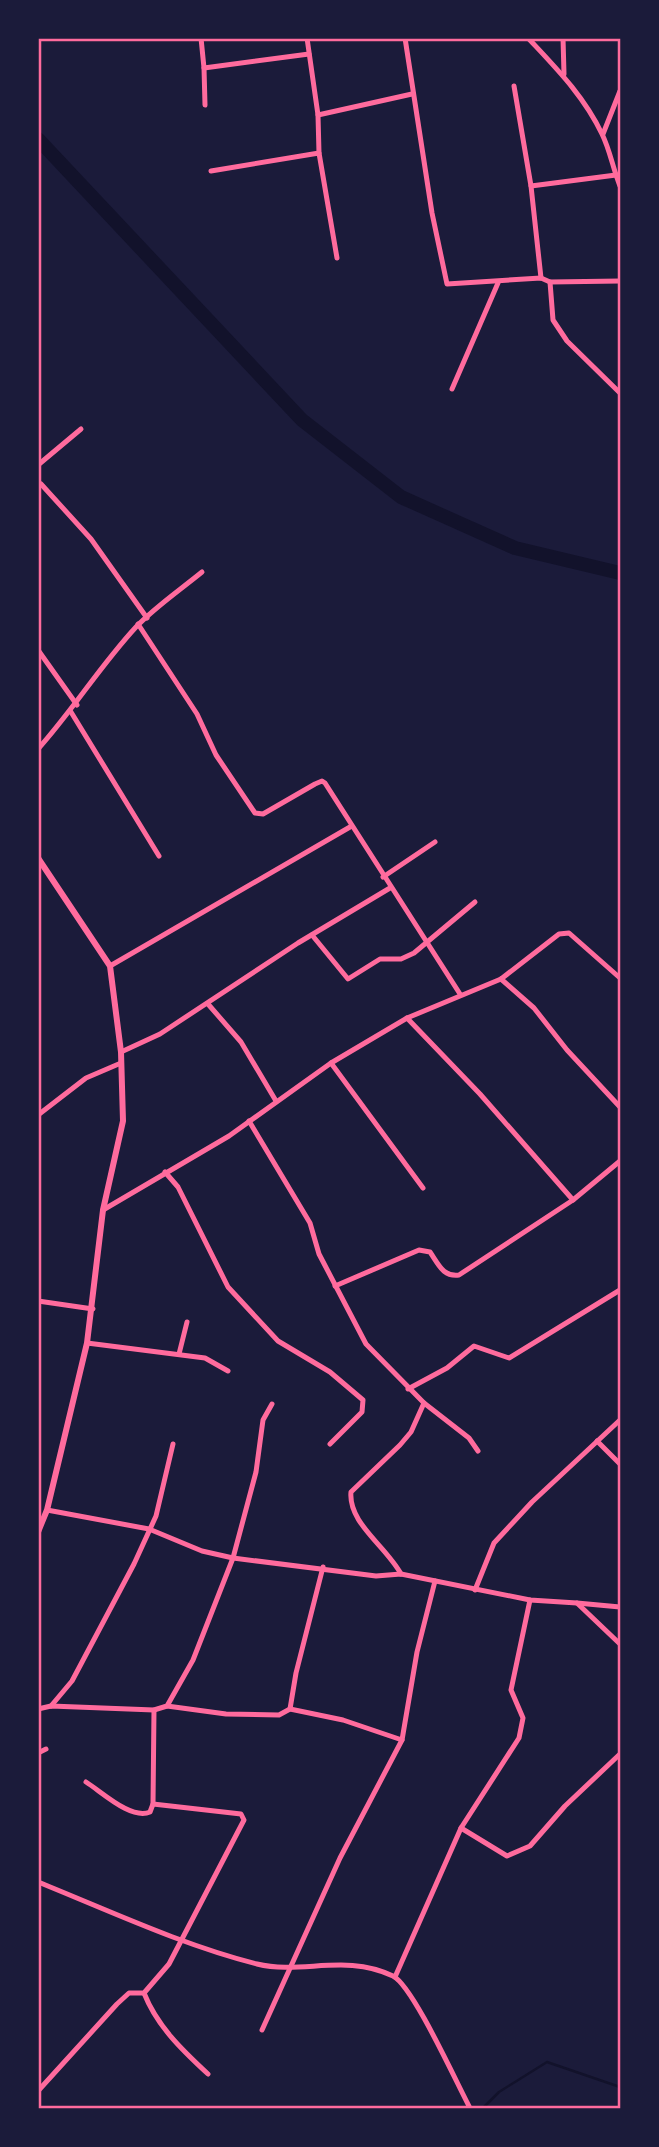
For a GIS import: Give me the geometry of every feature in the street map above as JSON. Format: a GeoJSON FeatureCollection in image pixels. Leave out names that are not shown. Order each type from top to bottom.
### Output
{"type":"FeatureCollection","features":[{"type":"Feature","properties":{"kind":"street"},"geometry":{"type":"LineString","coordinates":[[201,38],[205,105]]}},
{"type":"Feature","properties":{"kind":"street"},"geometry":{"type":"LineString","coordinates":[[307,38],[318,115],[319,153],[337,258]]}},
{"type":"Feature","properties":{"kind":"street"},"geometry":{"type":"LineString","coordinates":[[405,38],[412,94],[446,282],[450,286],[498,284],[541,278],[550,282],[621,281]]}},
{"type":"Feature","properties":{"kind":"street"},"geometry":{"type":"LineString","coordinates":[[527,38],[564,74],[603,134],[621,186]]}},
{"type":"Feature","properties":{"kind":"street"},"geometry":{"type":"LineString","coordinates":[[563,38],[564,74]]}},
{"type":"Feature","properties":{"kind":"street"},"geometry":{"type":"LineString","coordinates":[[204,68],[309,54]]}},
{"type":"Feature","properties":{"kind":"street"},"geometry":{"type":"LineString","coordinates":[[514,86],[531,186],[541,278]]}},
{"type":"Feature","properties":{"kind":"street"},"geometry":{"type":"LineString","coordinates":[[603,134],[621,90]]}},
{"type":"Feature","properties":{"kind":"street"},"geometry":{"type":"LineString","coordinates":[[318,115],[412,94]]}},
{"type":"Feature","properties":{"kind":"street"},"geometry":{"type":"LineString","coordinates":[[211,171],[319,153]]}},
{"type":"Feature","properties":{"kind":"street"},"geometry":{"type":"LineString","coordinates":[[531,186],[615,175]]}},
{"type":"Feature","properties":{"kind":"street"},"geometry":{"type":"LineString","coordinates":[[550,282],[553,320],[568,341],[621,393]]}},
{"type":"Feature","properties":{"kind":"street"},"geometry":{"type":"LineString","coordinates":[[452,389],[498,284]]}},
{"type":"Feature","properties":{"kind":"street"},"geometry":{"type":"LineString","coordinates":[[38,465],[80,429]]}},
{"type":"Feature","properties":{"kind":"street"},"geometry":{"type":"LineString","coordinates":[[41,484],[90,539],[148,618]]}},
{"type":"Feature","properties":{"kind":"street"},"geometry":{"type":"LineString","coordinates":[[38,749],[77,705],[101,667],[138,624],[202,572]]}},
{"type":"Feature","properties":{"kind":"street"},"geometry":{"type":"LineString","coordinates":[[138,624],[198,714],[216,755],[256,813],[262,814],[322,781],[460,994]]}},
{"type":"Feature","properties":{"kind":"street"},"geometry":{"type":"LineString","coordinates":[[38,650],[77,705]]}},
{"type":"Feature","properties":{"kind":"street"},"geometry":{"type":"LineString","coordinates":[[71,712],[159,856]]}},
{"type":"Feature","properties":{"kind":"street"},"geometry":{"type":"LineString","coordinates":[[110,967],[350,827]]}},
{"type":"Feature","properties":{"kind":"street"},"geometry":{"type":"LineString","coordinates":[[383,877],[435,842]]}},
{"type":"Feature","properties":{"kind":"street"},"geometry":{"type":"LineString","coordinates":[[38,858],[110,967],[121,1052],[122,1121],[103,1210],[87,1343],[47,1510],[38,1532]]}},
{"type":"Feature","properties":{"kind":"street"},"geometry":{"type":"LineString","coordinates":[[121,1052],[160,1034],[312,935],[390,888]]}},
{"type":"Feature","properties":{"kind":"street"},"geometry":{"type":"LineString","coordinates":[[312,935],[348,979],[380,959],[401,959],[414,953],[475,902]]}},
{"type":"Feature","properties":{"kind":"street"},"geometry":{"type":"LineString","coordinates":[[103,1210],[229,1136],[331,1063],[407,1018],[501,979],[559,934],[566,932],[621,978]]}},
{"type":"Feature","properties":{"kind":"street"},"geometry":{"type":"LineString","coordinates":[[501,979],[534,1008],[567,1050],[621,1107]]}},
{"type":"Feature","properties":{"kind":"street"},"geometry":{"type":"LineString","coordinates":[[208,1004],[241,1042],[276,1101]]}},
{"type":"Feature","properties":{"kind":"street"},"geometry":{"type":"LineString","coordinates":[[407,1018],[480,1094],[573,1200]]}},
{"type":"Feature","properties":{"kind":"street"},"geometry":{"type":"LineString","coordinates":[[38,1115],[86,1078],[121,1063]]}},
{"type":"Feature","properties":{"kind":"street"},"geometry":{"type":"LineString","coordinates":[[331,1063],[423,1188]]}},
{"type":"Feature","properties":{"kind":"street"},"geometry":{"type":"LineString","coordinates":[[249,1121],[310,1223],[319,1254],[366,1344],[408,1389],[469,1438],[478,1451]]}},
{"type":"Feature","properties":{"kind":"street"},"geometry":{"type":"LineString","coordinates":[[335,1286],[419,1251],[430,1252],[450,1276],[459,1275],[573,1200],[621,1161]]}},
{"type":"Feature","properties":{"kind":"street"},"geometry":{"type":"LineString","coordinates":[[165,1172],[178,1187],[228,1287],[278,1340],[330,1372],[363,1399],[362,1412],[330,1444]]}},
{"type":"Feature","properties":{"kind":"street"},"geometry":{"type":"LineString","coordinates":[[408,1389],[447,1368],[474,1346],[509,1358],[621,1290]]}},
{"type":"Feature","properties":{"kind":"street"},"geometry":{"type":"LineString","coordinates":[[38,1301],[93,1309]]}},
{"type":"Feature","properties":{"kind":"street"},"geometry":{"type":"LineString","coordinates":[[179,1354],[187,1322]]}},
{"type":"Feature","properties":{"kind":"street"},"geometry":{"type":"LineString","coordinates":[[87,1343],[205,1358],[228,1371]]}},
{"type":"Feature","properties":{"kind":"street"},"geometry":{"type":"LineString","coordinates":[[401,1574],[391,1555],[355,1517],[350,1505],[351,1492],[411,1432],[424,1403]]}},
{"type":"Feature","properties":{"kind":"street"},"geometry":{"type":"LineString","coordinates":[[167,1706],[193,1660],[233,1558],[257,1472],[263,1420],[272,1404]]}},
{"type":"Feature","properties":{"kind":"street"},"geometry":{"type":"LineString","coordinates":[[475,1590],[494,1544],[532,1502],[621,1420]]}},
{"type":"Feature","properties":{"kind":"street"},"geometry":{"type":"LineString","coordinates":[[597,1441],[621,1464]]}},
{"type":"Feature","properties":{"kind":"street"},"geometry":{"type":"LineString","coordinates":[[51,1706],[72,1681],[105,1624],[162,1499],[173,1444]]}},
{"type":"Feature","properties":{"kind":"street"},"geometry":{"type":"LineString","coordinates":[[47,1510],[149,1529],[202,1551],[233,1558],[323,1567],[376,1576],[401,1574],[530,1600],[621,1607]]}},
{"type":"Feature","properties":{"kind":"street"},"geometry":{"type":"LineString","coordinates":[[290,1709],[296,1673],[323,1567]]}},
{"type":"Feature","properties":{"kind":"street"},"geometry":{"type":"LineString","coordinates":[[262,2030],[289,1965],[340,1858],[402,1740],[417,1652],[435,1581]]}},
{"type":"Feature","properties":{"kind":"street"},"geometry":{"type":"LineString","coordinates":[[395,1977],[461,1828],[474,1803],[497,1775],[522,1729],[523,1718],[511,1690],[530,1600]]}},
{"type":"Feature","properties":{"kind":"street"},"geometry":{"type":"LineString","coordinates":[[577,1603],[621,1644]]}},
{"type":"Feature","properties":{"kind":"street"},"geometry":{"type":"LineString","coordinates":[[38,1709],[51,1706],[154,1710],[167,1706],[226,1714],[279,1715],[290,1709],[342,1720],[402,1740]]}},
{"type":"Feature","properties":{"kind":"street"},"geometry":{"type":"LineString","coordinates":[[86,1782],[133,1812],[143,1815],[150,1812],[153,1804],[154,1710]]}},
{"type":"Feature","properties":{"kind":"street"},"geometry":{"type":"LineString","coordinates":[[38,1754],[46,1749]]}},
{"type":"Feature","properties":{"kind":"street"},"geometry":{"type":"LineString","coordinates":[[461,1828],[507,1856],[514,1855],[530,1846],[565,1806],[621,1754]]}},
{"type":"Feature","properties":{"kind":"street"},"geometry":{"type":"LineString","coordinates":[[38,2091],[129,1993],[144,1993],[169,1964],[243,1816],[153,1804]]}},
{"type":"Feature","properties":{"kind":"street"},"geometry":{"type":"LineString","coordinates":[[38,1882],[182,1940],[260,1965],[348,1964],[395,1977],[425,2019],[470,2109]]}},
{"type":"Feature","properties":{"kind":"street"},"geometry":{"type":"LineString","coordinates":[[144,1993],[152,2013],[179,2047],[208,2074]]}},
{"type":"Feature","properties":{"kind":"waterway"},"geometry":{"type":"LineString","coordinates":[[38,139],[302,420],[401,497],[515,548],[620,573]]}},
{"type":"Feature","properties":{"kind":"waterway"},"geometry":{"type":"LineString","coordinates":[[483,2108],[499,2092],[547,2062],[620,2087]]}}]}
